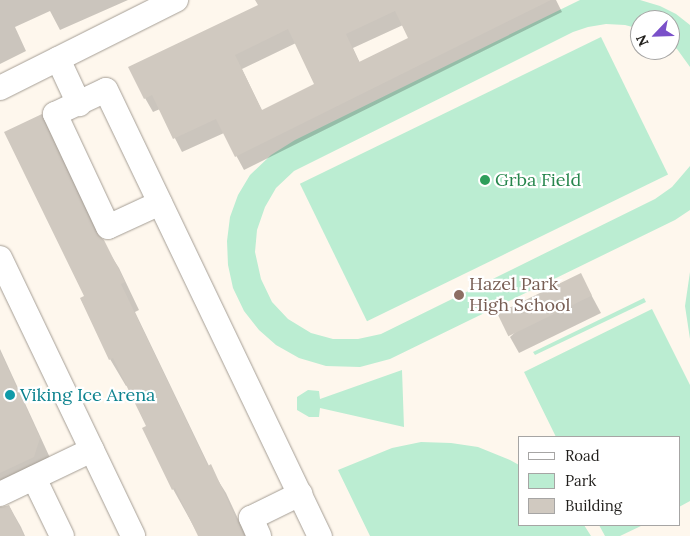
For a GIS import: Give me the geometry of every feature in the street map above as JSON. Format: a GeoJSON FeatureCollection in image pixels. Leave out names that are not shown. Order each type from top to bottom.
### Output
{"type":"FeatureCollection","features":[{"type":"Feature","properties":{"kind":"street"},"geometry":{"type":"LineString","coordinates":[[0,88],[176,0]]}},
{"type":"Feature","properties":{"kind":"street"},"geometry":{"type":"LineString","coordinates":[[58,59],[79,104]]}},
{"type":"Feature","properties":{"kind":"street"},"geometry":{"type":"LineString","coordinates":[[160,203],[108,227],[56,114],[106,90],[320,536]]}},
{"type":"Feature","properties":{"kind":"street"},"geometry":{"type":"LineString","coordinates":[[0,258],[134,536]]}},
{"type":"Feature","properties":{"kind":"street"},"geometry":{"type":"LineString","coordinates":[[0,494],[92,450]]}},
{"type":"Feature","properties":{"kind":"street"},"geometry":{"type":"LineString","coordinates":[[34,478],[62,536]]}},
{"type":"Feature","properties":{"kind":"street"},"geometry":{"type":"LineString","coordinates":[[259,536],[251,518],[300,494]]}},
{"type":"Feature","properties":{"kind":"green space"},"geometry":{"type":"Polygon","coordinates":[[[580,0],[640,0],[668,10],[630,10],[630,26],[606,24],[573,32],[294,171],[276,188],[265,207],[257,230],[255,252],[261,279],[272,302],[288,319],[311,333],[333,339],[358,339],[381,334],[655,199],[672,187],[690,166],[690,210],[675,220],[390,359],[360,367],[326,366],[299,358],[276,345],[259,330],[244,311],[233,288],[228,265],[227,241],[230,217],[238,195],[250,175],[271,155],[295,140],[580,0]]]}},
{"type":"Feature","properties":{"kind":"green space"},"geometry":{"type":"Polygon","coordinates":[[[680,17],[690,25],[690,67],[680,53],[680,17]]]}},
{"type":"Feature","properties":{"kind":"green space","name":"Grba Field"},"geometry":{"type":"Polygon","coordinates":[[[601,37],[668,175],[367,321],[300,184],[601,37]]]}},
{"type":"Feature","properties":{"kind":"green space"},"geometry":{"type":"Polygon","coordinates":[[[690,272],[690,339],[685,306],[690,272]]]}},
{"type":"Feature","properties":{"kind":"green space"},"geometry":{"type":"Polygon","coordinates":[[[644,298],[646,302],[535,355],[533,352],[644,298]]]}},
{"type":"Feature","properties":{"kind":"green space"},"geometry":{"type":"Polygon","coordinates":[[[652,309],[690,385],[690,501],[680,506],[680,436],[556,436],[524,372],[652,309]]]}},
{"type":"Feature","properties":{"kind":"green space"},"geometry":{"type":"Polygon","coordinates":[[[402,370],[404,427],[320,408],[319,417],[309,417],[297,410],[297,397],[308,390],[319,391],[320,399],[402,370]]]}},
{"type":"Feature","properties":{"kind":"green space"},"geometry":{"type":"Polygon","coordinates":[[[421,442],[451,443],[478,447],[510,460],[518,464],[518,526],[585,526],[591,536],[370,536],[338,470],[392,448],[421,442]]]}},
{"type":"Feature","properties":{"kind":"green space"},"geometry":{"type":"Polygon","coordinates":[[[600,526],[641,526],[620,536],[605,536],[600,526]]]}},
{"type":"Feature","properties":{"kind":"building"},"geometry":{"type":"Polygon","coordinates":[[[255,0],[551,0],[235,157],[216,119],[173,139],[152,95],[144,99],[128,67],[258,5],[255,0]],[[395,11],[346,34],[359,62],[408,38],[395,11]],[[288,29],[235,55],[262,110],[314,84],[288,29]]]}},
{"type":"Feature","properties":{"kind":"building"},"geometry":{"type":"Polygon","coordinates":[[[42,114],[96,233],[104,240],[125,282],[121,284],[208,466],[211,464],[244,536],[198,536],[175,488],[172,490],[142,428],[146,426],[113,358],[109,360],[80,298],[84,296],[4,132],[42,114]]]}},
{"type":"Feature","properties":{"kind":"building"},"geometry":{"type":"Polygon","coordinates":[[[581,273],[592,295],[508,336],[497,314],[581,273]]]}},
{"type":"Feature","properties":{"kind":"building","name":"Viking Ice Arena"},"geometry":{"type":"Polygon","coordinates":[[[0,351],[40,438],[34,457],[0,473],[0,351]]]}},
{"type":"Feature","properties":{"kind":"building"},"geometry":{"type":"Polygon","coordinates":[[[9,505],[24,536],[0,536],[0,508],[9,505]]]}},
{"type":"Feature","properties":{"kind":"place","name":"Grba Field"},"geometry":{"type":"Point","coordinates":[485,180]}},
{"type":"Feature","properties":{"kind":"place","name":"Hazel Park High School"},"geometry":{"type":"Point","coordinates":[459,295]}},
{"type":"Feature","properties":{"kind":"place","name":"Viking Ice Arena"},"geometry":{"type":"Point","coordinates":[10,395]}}]}
